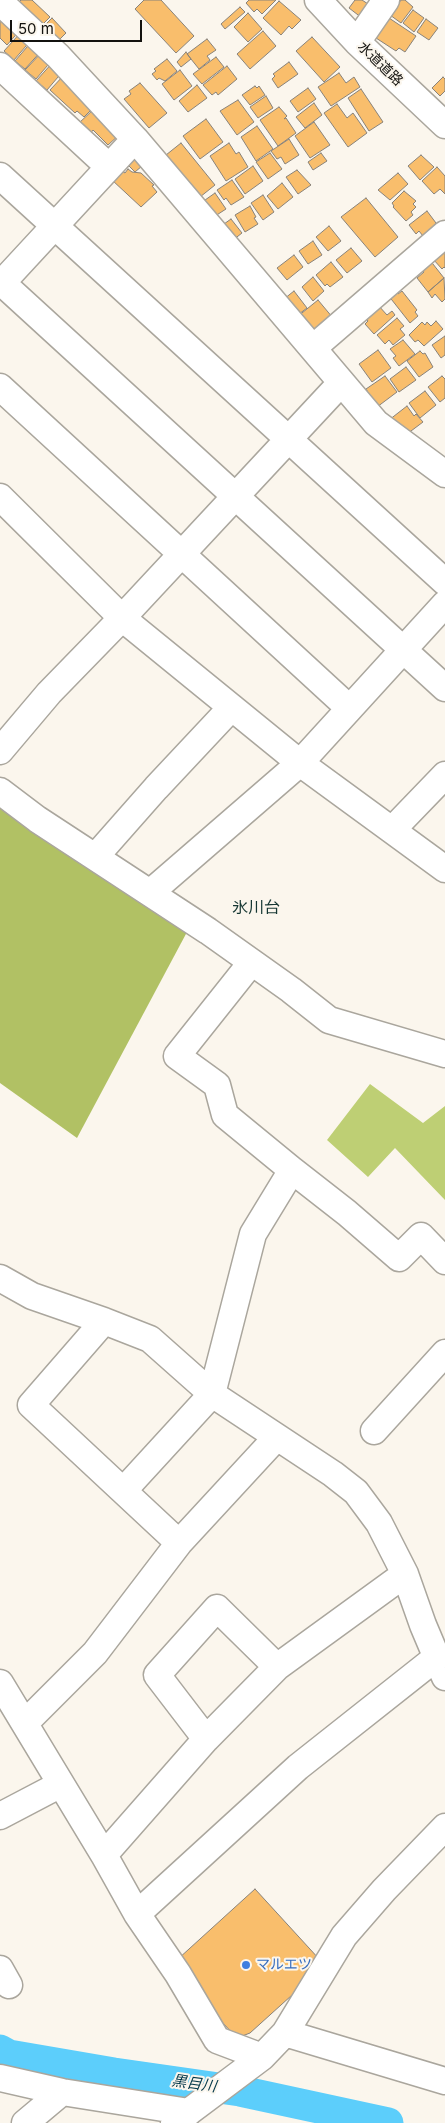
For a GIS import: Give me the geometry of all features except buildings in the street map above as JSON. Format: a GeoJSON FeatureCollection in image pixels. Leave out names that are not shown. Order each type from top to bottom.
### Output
{"type":"FeatureCollection","features":[{"type":"Feature","properties":{"kind":"street","name":"水道道路"},"geometry":{"type":"LineString","coordinates":[[318,0],[358,42],[445,125]]}},
{"type":"Feature","properties":{"kind":"street"},"geometry":{"type":"LineString","coordinates":[[358,42],[386,0]]}},
{"type":"Feature","properties":{"kind":"street"},"geometry":{"type":"LineString","coordinates":[[0,2],[58,56],[135,139],[376,423],[445,474]]}},
{"type":"Feature","properties":{"kind":"street"},"geometry":{"type":"LineString","coordinates":[[0,66],[109,167]]}},
{"type":"Feature","properties":{"kind":"street"},"geometry":{"type":"LineString","coordinates":[[135,139],[1,283],[445,688]]}},
{"type":"Feature","properties":{"kind":"street"},"geometry":{"type":"LineString","coordinates":[[0,176],[445,582]]}},
{"type":"Feature","properties":{"kind":"street"},"geometry":{"type":"LineString","coordinates":[[313,348],[445,234]]}},
{"type":"Feature","properties":{"kind":"street"},"geometry":{"type":"LineString","coordinates":[[0,751],[49,693],[122,618],[341,382]]}},
{"type":"Feature","properties":{"kind":"street"},"geometry":{"type":"LineString","coordinates":[[0,387],[349,708]]}},
{"type":"Feature","properties":{"kind":"street"},"geometry":{"type":"LineString","coordinates":[[0,497],[122,618],[300,762],[445,868]]}},
{"type":"Feature","properties":{"kind":"street"},"geometry":{"type":"LineString","coordinates":[[151,892],[300,762],[445,604]]}},
{"type":"Feature","properties":{"kind":"street"},"geometry":{"type":"LineString","coordinates":[[96,856],[231,708]]}},
{"type":"Feature","properties":{"kind":"street"},"geometry":{"type":"LineString","coordinates":[[392,830],[445,775]]}},
{"type":"Feature","properties":{"kind":"street"},"geometry":{"type":"LineString","coordinates":[[0,791],[37,819],[151,892],[292,990],[329,1020],[445,1054]]}},
{"type":"Feature","properties":{"kind":"street"},"geometry":{"type":"LineString","coordinates":[[251,963],[177,1056],[217,1085],[225,1115],[348,1213],[399,1258],[421,1236],[445,1261]]}},
{"type":"Feature","properties":{"kind":"street"},"geometry":{"type":"LineString","coordinates":[[124,1490],[212,1394],[253,1234],[292,1170]]}},
{"type":"Feature","properties":{"kind":"street"},"geometry":{"type":"LineString","coordinates":[[0,1278],[32,1296],[150,1339],[212,1394],[333,1474],[356,1492],[379,1523],[405,1574],[423,1625],[441,1667],[298,1768],[137,1914]]}},
{"type":"Feature","properties":{"kind":"street"},"geometry":{"type":"LineString","coordinates":[[104,1321],[31,1405],[179,1543]]}},
{"type":"Feature","properties":{"kind":"street"},"geometry":{"type":"LineString","coordinates":[[374,1431],[445,1353]]}},
{"type":"Feature","properties":{"kind":"street"},"geometry":{"type":"LineString","coordinates":[[25,1723],[95,1653],[179,1543],[276,1438]]}},
{"type":"Feature","properties":{"kind":"street"},"geometry":{"type":"LineString","coordinates":[[104,1855],[206,1739],[277,1668],[405,1574]]}},
{"type":"Feature","properties":{"kind":"street"},"geometry":{"type":"LineString","coordinates":[[206,1739],[157,1675],[217,1608],[277,1668]]}},
{"type":"Feature","properties":{"kind":"street"},"geometry":{"type":"LineString","coordinates":[[0,1683],[104,1855],[137,1914],[178,1974],[216,2040],[258,2060]]}},
{"type":"Feature","properties":{"kind":"street"},"geometry":{"type":"LineString","coordinates":[[0,1816],[61,1784]]}},
{"type":"Feature","properties":{"kind":"street"},"geometry":{"type":"LineString","coordinates":[[0,2078],[181,2117],[258,2060],[285,2033],[344,1936],[384,1890],[445,1827]]}},
{"type":"Feature","properties":{"kind":"street"},"geometry":{"type":"LineString","coordinates":[[285,2033],[445,2081]]}},
{"type":"Feature","properties":{"kind":"street"},"geometry":{"type":"LineString","coordinates":[[25,2123],[62,2092]]}},
{"type":"Feature","properties":{"kind":"green space"},"geometry":{"type":"Polygon","coordinates":[[[0,804],[187,932],[77,1138],[0,1083],[0,804]]]}},
{"type":"Feature","properties":{"kind":"green space"},"geometry":{"type":"Polygon","coordinates":[[[370,1084],[423,1123],[445,1106],[445,1200],[395,1148],[368,1177],[327,1140],[370,1084]]]}},
{"type":"Feature","properties":{"kind":"waterway","name":"黒目川"},"geometry":{"type":"LineString","coordinates":[[0,2050],[9,2055],[114,2073],[240,2091],[388,2123]]}},
{"type":"Feature","properties":{"kind":"place","name":"マルエツ"},"geometry":{"type":"Point","coordinates":[246,1965]}},
{"type":"Feature","properties":{"kind":"district","name":"氷川台"},"geometry":{"type":"Point","coordinates":[256,908]}}]}
